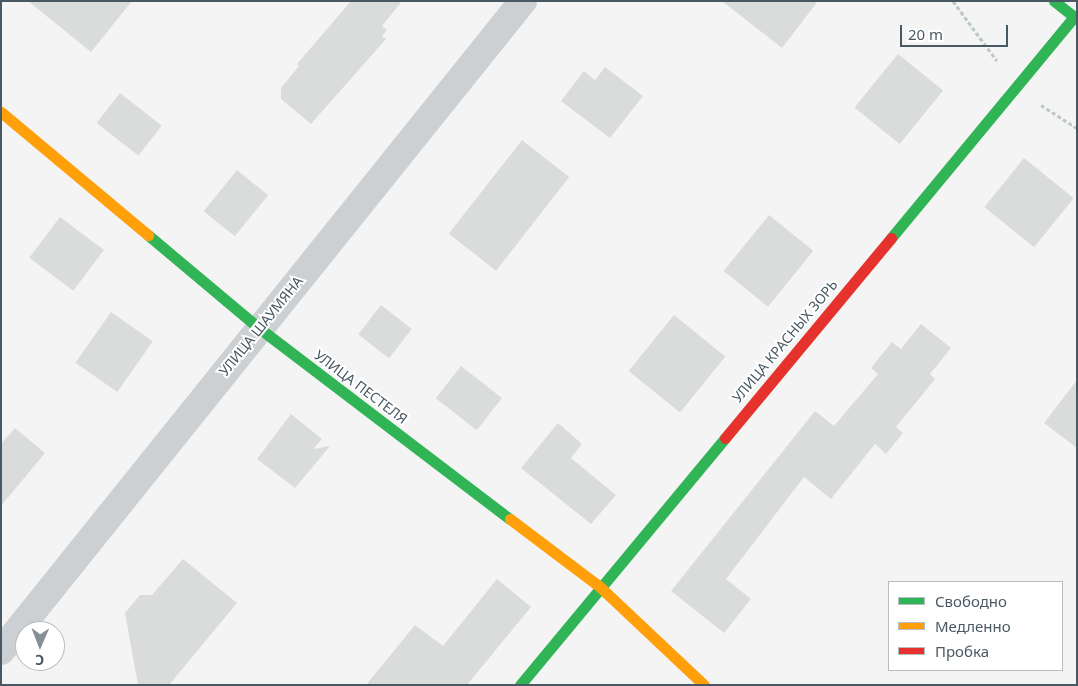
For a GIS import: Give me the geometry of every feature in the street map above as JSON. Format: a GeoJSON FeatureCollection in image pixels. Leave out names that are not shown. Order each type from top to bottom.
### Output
{"type":"FeatureCollection","features":[{"type":"Feature","properties":{"kind":"street","name":"УЛИЦА ШАУМЯНА"},"geometry":{"type":"LineString","coordinates":[[1,651],[522,1]]}},
{"type":"Feature","properties":{"kind":"street"},"geometry":{"type":"LineString","coordinates":[[1054,1],[1076,18]]}},
{"type":"Feature","properties":{"kind":"street","name":"УЛИЦА КРАСНЫХ ЗОРЬ"},"geometry":{"type":"LineString","coordinates":[[520,685],[600,586],[1076,18]]}},
{"type":"Feature","properties":{"kind":"street","name":"УЛИЦА ПЕСТЕЛЯ"},"geometry":{"type":"LineString","coordinates":[[1,112],[259,328],[600,586],[704,685]]}},
{"type":"Feature","properties":{"kind":"path"},"geometry":{"type":"LineString","coordinates":[[954,1],[1016,88],[1077,128]]}},
{"type":"Feature","properties":{"kind":"building"},"geometry":{"type":"Polygon","coordinates":[[[28,1],[132,1],[91,52],[28,1]]]}},
{"type":"Feature","properties":{"kind":"building"},"geometry":{"type":"Polygon","coordinates":[[[351,1],[402,1],[382,26],[387,30],[382,36],[386,39],[311,124],[281,99],[281,88],[299,66],[297,64],[351,1]]]}},
{"type":"Feature","properties":{"kind":"building"},"geometry":{"type":"Polygon","coordinates":[[[722,1],[818,1],[782,48],[722,1]]]}},
{"type":"Feature","properties":{"kind":"building"},"geometry":{"type":"Polygon","coordinates":[[[898,54],[943,91],[900,144],[855,108],[898,54]]]}},
{"type":"Feature","properties":{"kind":"building"},"geometry":{"type":"Polygon","coordinates":[[[605,67],[643,96],[610,138],[561,101],[584,71],[595,80],[605,67]]]}},
{"type":"Feature","properties":{"kind":"building"},"geometry":{"type":"Polygon","coordinates":[[[120,93],[162,126],[138,156],[97,123],[120,93]]]}},
{"type":"Feature","properties":{"kind":"building"},"geometry":{"type":"Polygon","coordinates":[[[522,140],[569,177],[496,271],[449,234],[522,140]]]}},
{"type":"Feature","properties":{"kind":"building"},"geometry":{"type":"Polygon","coordinates":[[[1024,158],[1074,198],[1034,247],[984,207],[1024,158]]]}},
{"type":"Feature","properties":{"kind":"building"},"geometry":{"type":"Polygon","coordinates":[[[237,170],[268,195],[235,236],[204,211],[237,170]]]}},
{"type":"Feature","properties":{"kind":"building"},"geometry":{"type":"Polygon","coordinates":[[[769,215],[813,251],[768,307],[724,271],[769,215]]]}},
{"type":"Feature","properties":{"kind":"building"},"geometry":{"type":"Polygon","coordinates":[[[60,217],[104,250],[73,291],[29,258],[60,217]]]}},
{"type":"Feature","properties":{"kind":"building"},"geometry":{"type":"Polygon","coordinates":[[[381,305],[412,329],[389,358],[358,334],[381,305]]]}},
{"type":"Feature","properties":{"kind":"building"},"geometry":{"type":"Polygon","coordinates":[[[111,312],[153,341],[117,392],[75,363],[111,312]]]}},
{"type":"Feature","properties":{"kind":"building"},"geometry":{"type":"Polygon","coordinates":[[[674,315],[725,357],[680,412],[629,371],[674,315]]]}},
{"type":"Feature","properties":{"kind":"building"},"geometry":{"type":"Polygon","coordinates":[[[921,324],[951,348],[930,374],[935,379],[896,427],[903,433],[886,454],[875,444],[831,499],[804,477],[726,579],[751,599],[724,633],[671,591],[815,411],[834,426],[878,374],[871,368],[892,342],[901,349],[921,324]]]}},
{"type":"Feature","properties":{"kind":"building"},"geometry":{"type":"Polygon","coordinates":[[[461,366],[502,398],[477,430],[436,398],[461,366]]]}},
{"type":"Feature","properties":{"kind":"building"},"geometry":{"type":"Polygon","coordinates":[[[1077,380],[1077,448],[1044,423],[1077,380]]]}},
{"type":"Feature","properties":{"kind":"building"},"geometry":{"type":"Polygon","coordinates":[[[291,414],[322,439],[313,449],[330,446],[295,488],[257,459],[291,414]]]}},
{"type":"Feature","properties":{"kind":"building"},"geometry":{"type":"Polygon","coordinates":[[[558,423],[582,444],[571,458],[616,495],[591,524],[521,468],[558,423]]]}},
{"type":"Feature","properties":{"kind":"building"},"geometry":{"type":"Polygon","coordinates":[[[15,428],[45,453],[1,506],[1,444],[15,428]]]}},
{"type":"Feature","properties":{"kind":"building"},"geometry":{"type":"Polygon","coordinates":[[[183,559],[237,603],[169,685],[138,685],[125,613],[140,595],[152,595],[183,559]]]}},
{"type":"Feature","properties":{"kind":"building"},"geometry":{"type":"Polygon","coordinates":[[[497,579],[531,607],[467,685],[366,685],[415,625],[443,646],[497,579]]]}},
{"type":"Feature","properties":{"kind":"traffic: fast"},"geometry":{"type":"LineString","coordinates":[[1054,1],[1077,19]]}},
{"type":"Feature","properties":{"kind":"traffic: fast"},"geometry":{"type":"LineString","coordinates":[[891,238],[1074,17]]}},
{"type":"Feature","properties":{"kind":"traffic: fast"},"geometry":{"type":"LineString","coordinates":[[148,235],[259,328],[510,519]]}},
{"type":"Feature","properties":{"kind":"traffic: fast"},"geometry":{"type":"LineString","coordinates":[[520,685],[725,438]]}},
{"type":"Feature","properties":{"kind":"traffic: slow"},"geometry":{"type":"LineString","coordinates":[[1,112],[148,235]]}},
{"type":"Feature","properties":{"kind":"traffic: slow"},"geometry":{"type":"LineString","coordinates":[[510,519],[599,586],[704,685]]}},
{"type":"Feature","properties":{"kind":"traffic: jam"},"geometry":{"type":"LineString","coordinates":[[725,438],[891,238]]}}]}
